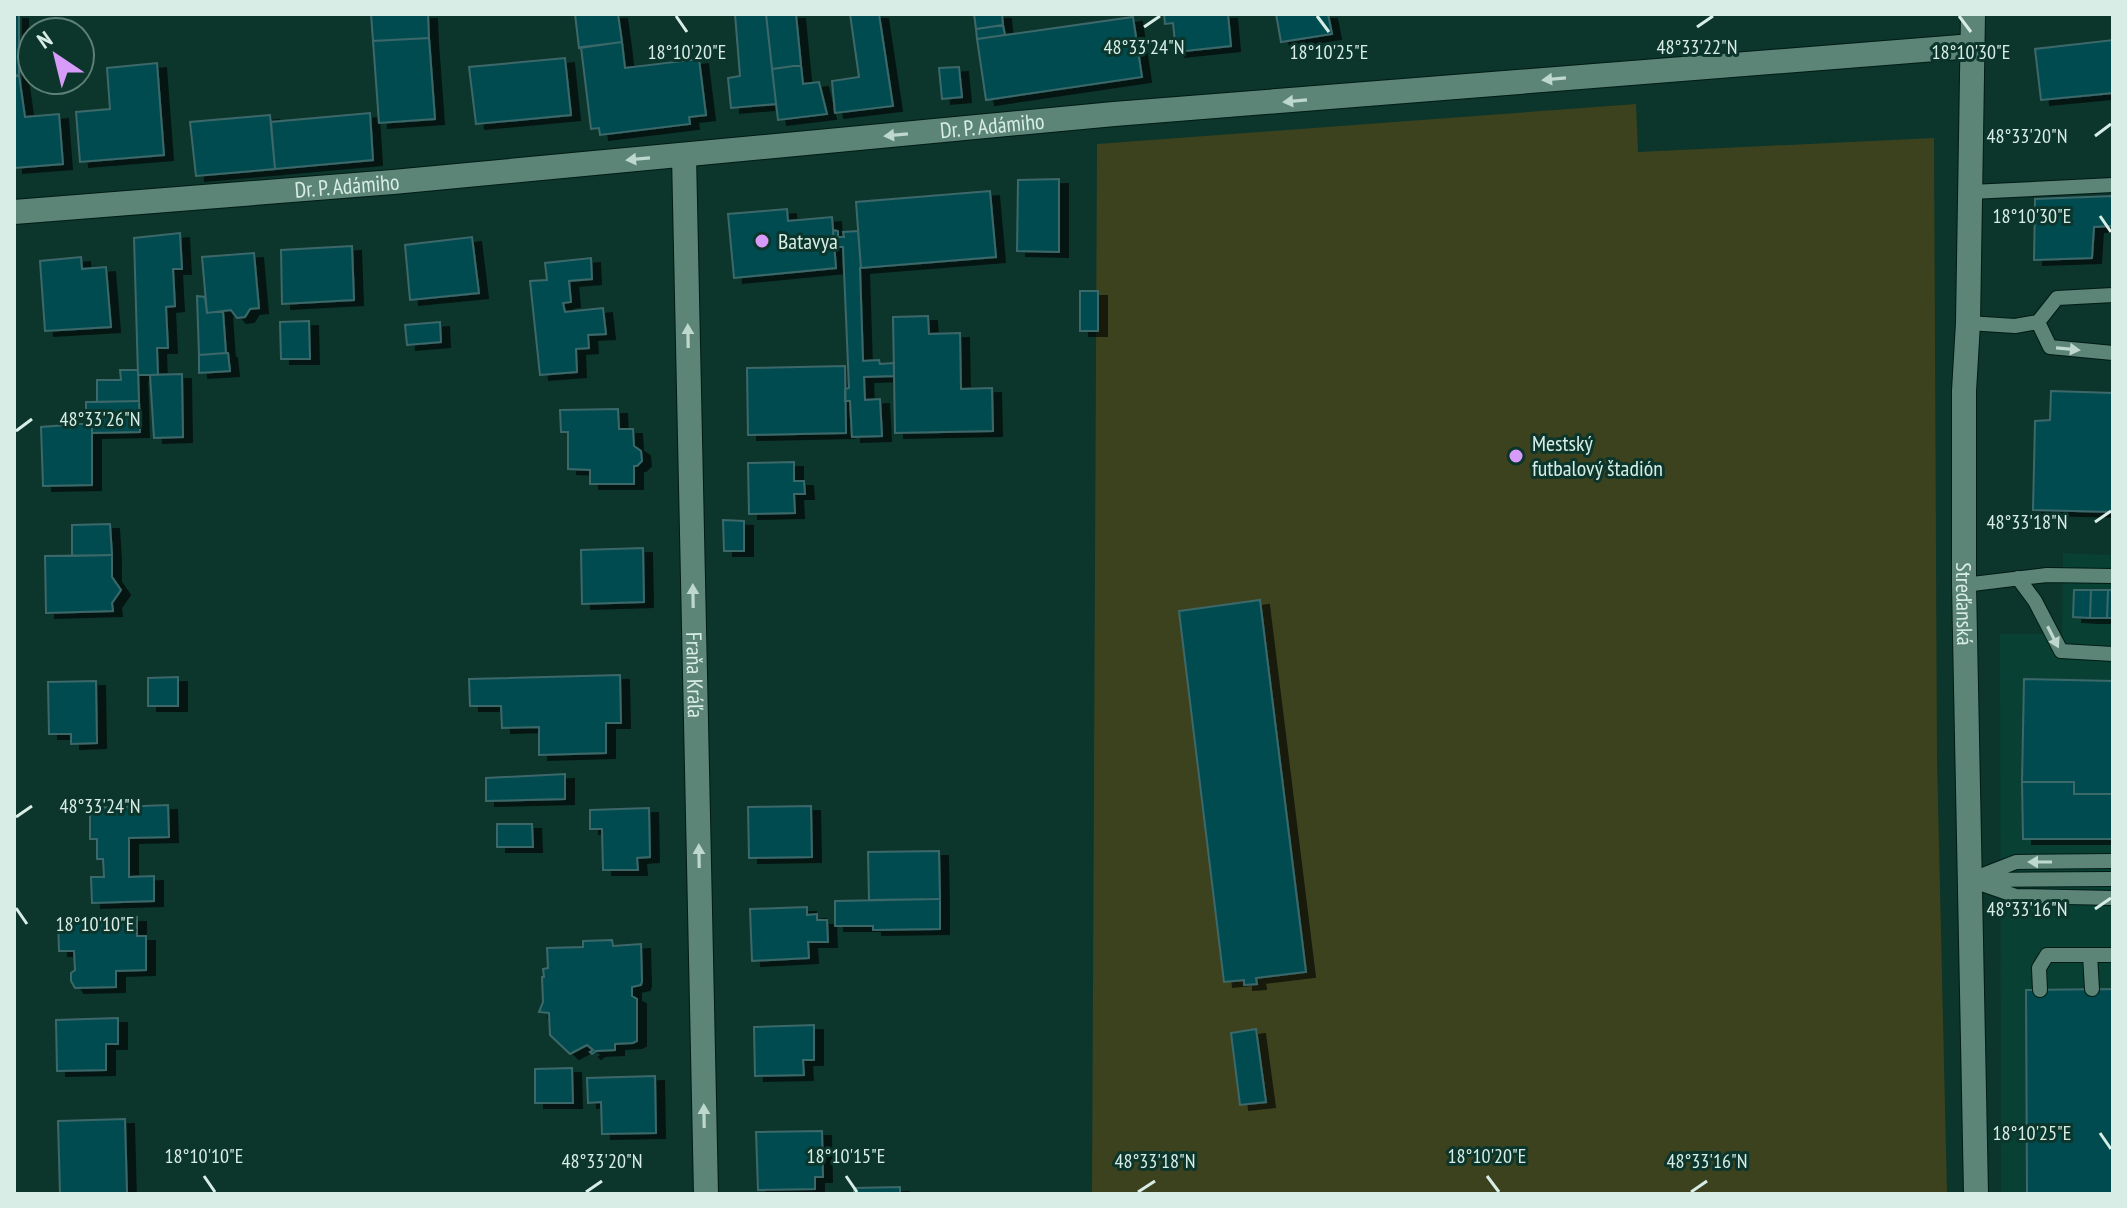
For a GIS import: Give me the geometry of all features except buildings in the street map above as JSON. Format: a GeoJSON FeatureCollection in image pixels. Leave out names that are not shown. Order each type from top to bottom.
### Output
{"type":"FeatureCollection","features":[{"type":"Feature","properties":{"kind":"street","name":"Streďanská"},"geometry":{"type":"LineString","coordinates":[[1973,14],[1964,391],[1964,585],[1976,1194]]}},
{"type":"Feature","properties":{"kind":"street","name":"Dr. P. Adámiho"},"geometry":{"type":"LineString","coordinates":[[14,212],[377,183],[1114,114],[1973,46]]}},
{"type":"Feature","properties":{"kind":"street","name":"Fraňa Kráľa"},"geometry":{"type":"LineString","coordinates":[[684,155],[706,1194]]}},
{"type":"Feature","properties":{"kind":"lane"},"geometry":{"type":"LineString","coordinates":[[1971,192],[2113,185]]}},
{"type":"Feature","properties":{"kind":"lane"},"geometry":{"type":"LineString","coordinates":[[1968,323],[2015,326],[2038,322],[2057,298],[2113,295]]}},
{"type":"Feature","properties":{"kind":"lane"},"geometry":{"type":"LineString","coordinates":[[2038,322],[2050,347],[2113,353]]}},
{"type":"Feature","properties":{"kind":"lane"},"geometry":{"type":"LineString","coordinates":[[1964,585],[2047,575],[2113,576]]}},
{"type":"Feature","properties":{"kind":"lane"},"geometry":{"type":"LineString","coordinates":[[2018,578],[2035,601],[2061,651],[2113,654]]}},
{"type":"Feature","properties":{"kind":"lane"},"geometry":{"type":"LineString","coordinates":[[1970,880],[2016,862],[2113,861]]}},
{"type":"Feature","properties":{"kind":"lane"},"geometry":{"type":"LineString","coordinates":[[1970,880],[2113,879]]}},
{"type":"Feature","properties":{"kind":"lane"},"geometry":{"type":"LineString","coordinates":[[1970,880],[2016,896],[2113,898]]}},
{"type":"Feature","properties":{"kind":"lane"},"geometry":{"type":"LineString","coordinates":[[2040,990],[2039,968],[2047,955],[2113,955]]}},
{"type":"Feature","properties":{"kind":"lane"},"geometry":{"type":"LineString","coordinates":[[2090,955],[2092,989]]}},
{"type":"Feature","properties":{"kind":"shaded area","name":"Mestský futbalový štadión"},"geometry":{"type":"Polygon","coordinates":[[[1636,104],[1638,152],[1934,138],[1937,759],[1947,1194],[1092,1194],[1097,144],[1636,104]]]}},
{"type":"Feature","properties":{"kind":"shaded area"},"geometry":{"type":"Polygon","coordinates":[[[2063,553],[2113,555],[2113,1194],[2001,1194],[2000,634],[2062,634],[2063,553]]]}},
{"type":"Feature","properties":{"kind":"place","name":"Batavya"},"geometry":{"type":"Point","coordinates":[762,241]}},
{"type":"Feature","properties":{"kind":"place","name":"Mestský futbalový štadión"},"geometry":{"type":"Point","coordinates":[1516,456]}}]}
